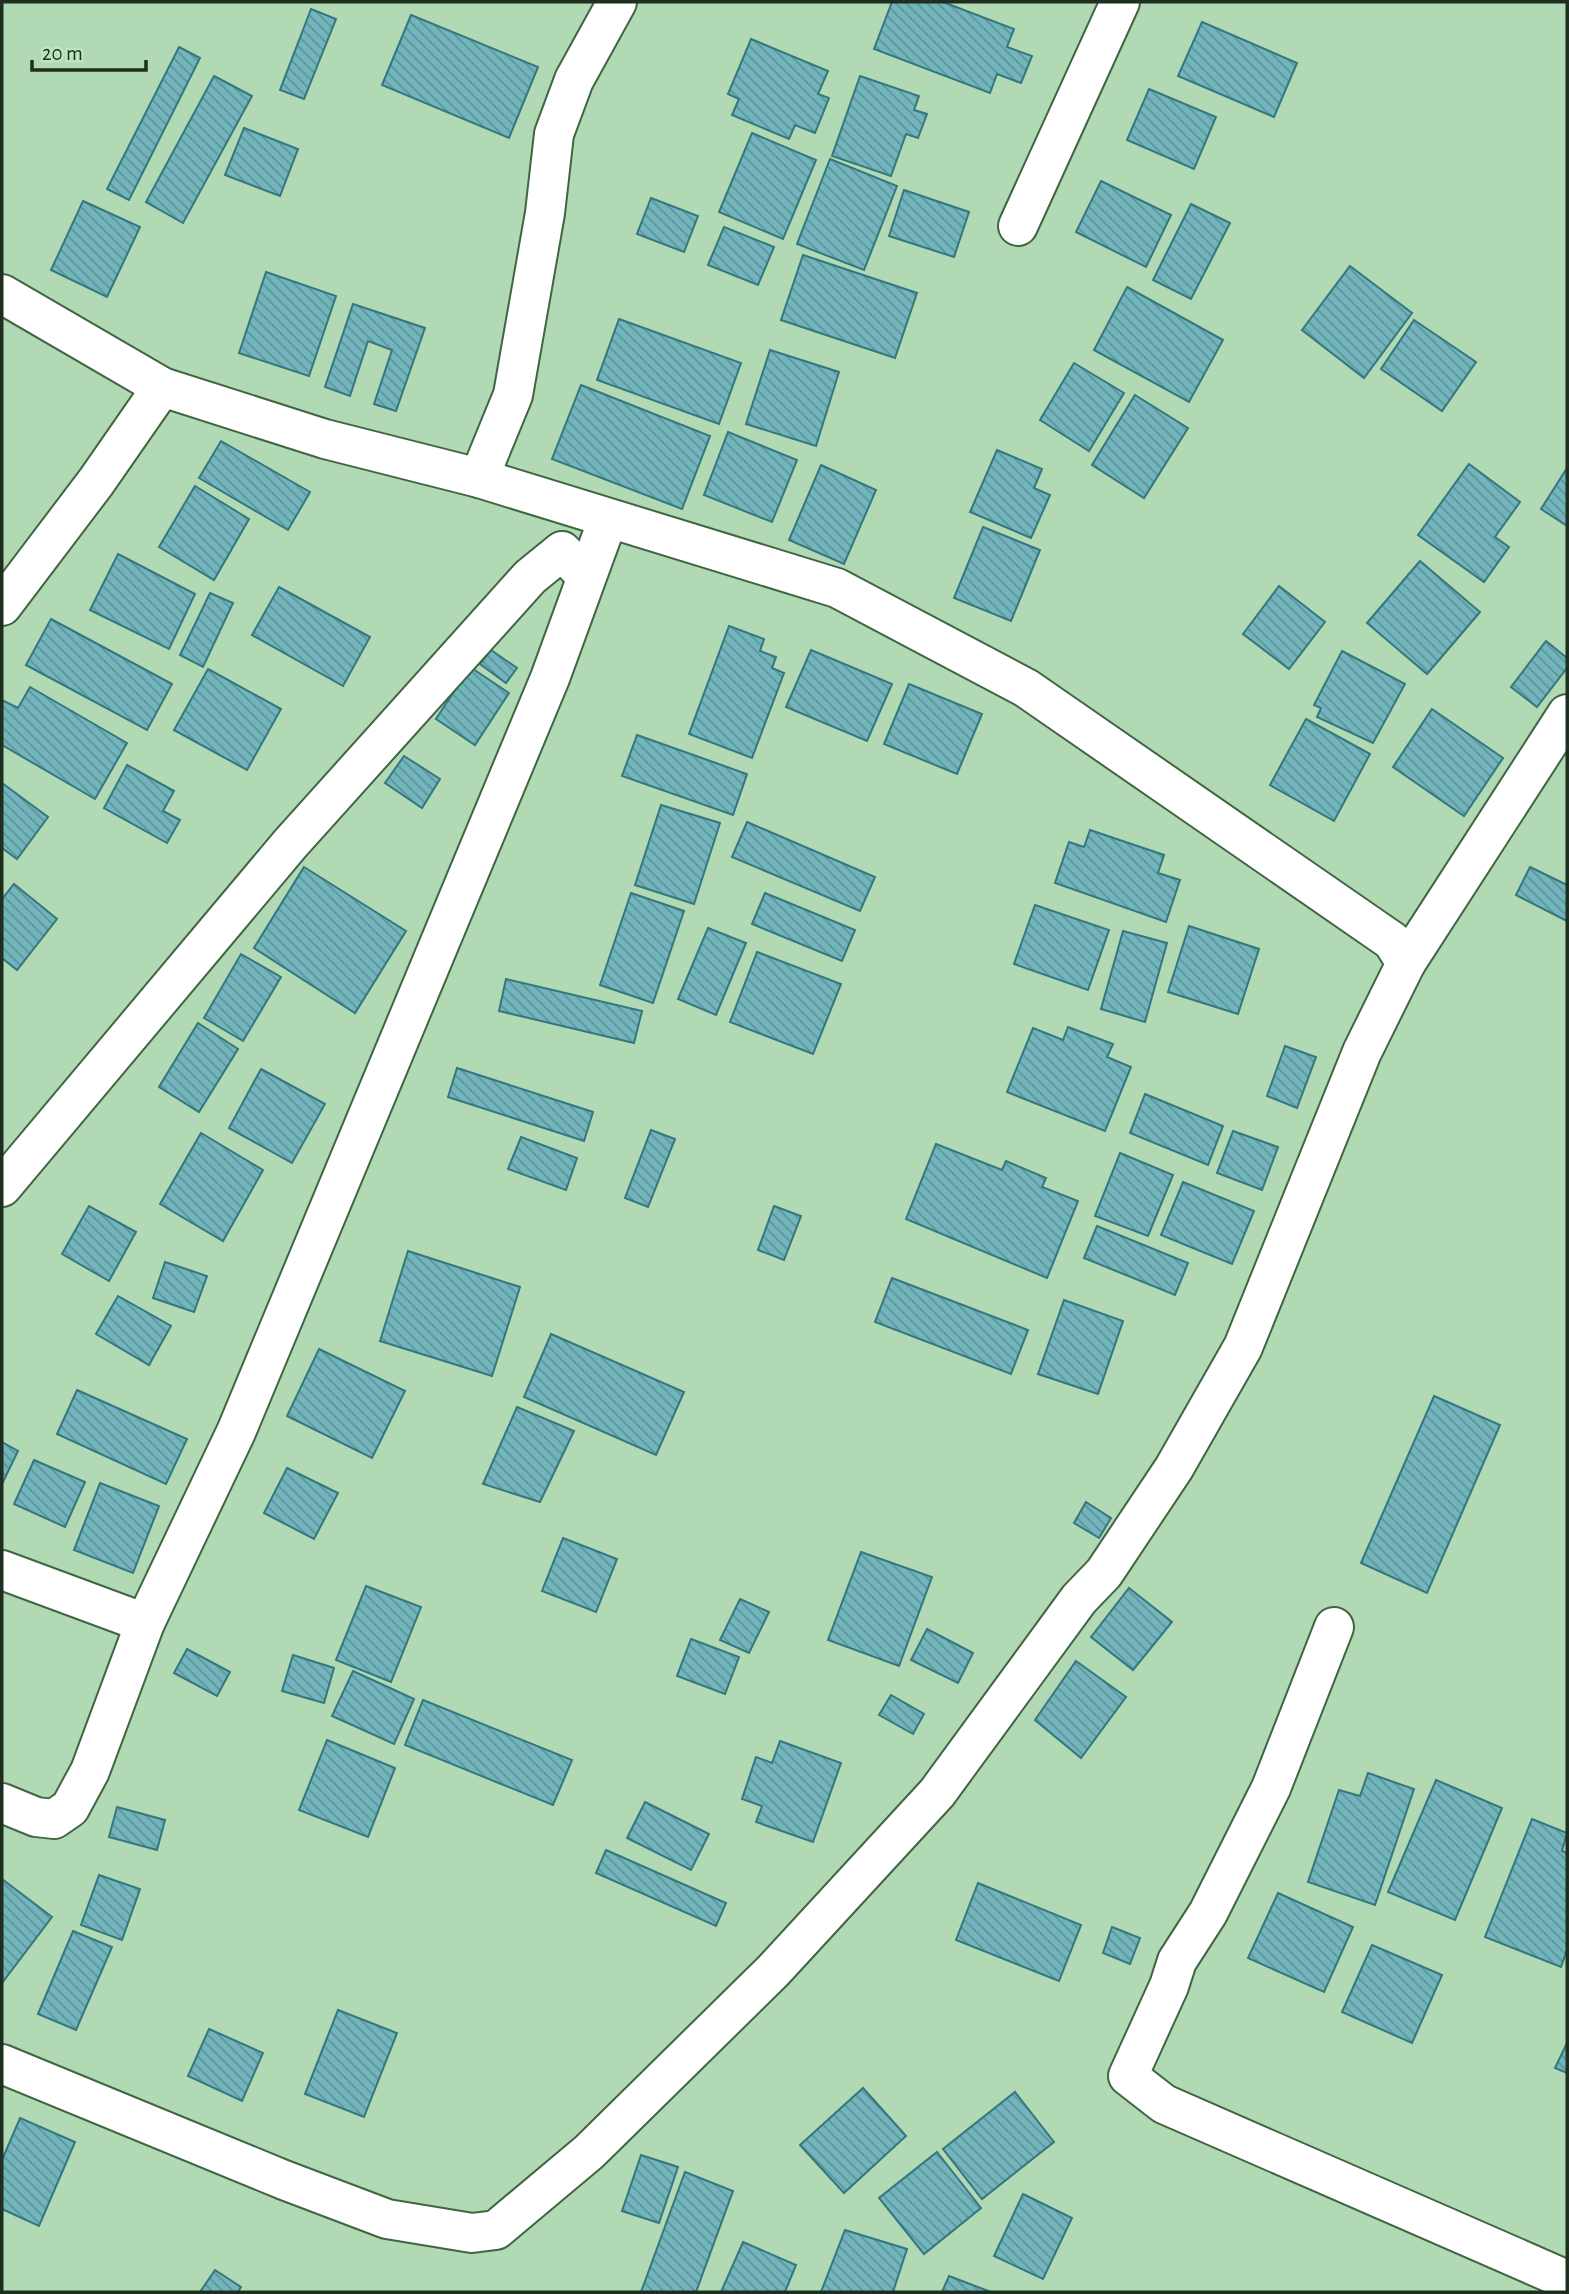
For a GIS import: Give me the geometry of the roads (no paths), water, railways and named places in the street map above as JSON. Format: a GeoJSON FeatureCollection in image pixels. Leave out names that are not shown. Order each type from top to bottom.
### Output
{"type":"FeatureCollection","features":[{"type":"Feature","properties":{"kind":"street"},"geometry":{"type":"LineString","coordinates":[[479,478],[513,395],[545,214],[554,134],[574,80],[617,2]]}},
{"type":"Feature","properties":{"kind":"street"},"geometry":{"type":"LineString","coordinates":[[1018,226],[1120,2]]}},
{"type":"Feature","properties":{"kind":"street"},"geometry":{"type":"LineString","coordinates":[[2,294],[162,387],[325,439],[479,478],[837,587],[1026,688],[1392,941],[1406,963]]}},
{"type":"Feature","properties":{"kind":"street"},"geometry":{"type":"LineString","coordinates":[[2,606],[96,482],[162,387]]}},
{"type":"Feature","properties":{"kind":"street"},"geometry":{"type":"LineString","coordinates":[[2,1803],[36,1817],[54,1819],[70,1808],[90,1771],[145,1623],[236,1432],[550,678],[607,519]]}},
{"type":"Feature","properties":{"kind":"street"},"geometry":{"type":"LineString","coordinates":[[2,1187],[290,844],[530,577],[562,551],[586,576]]}},
{"type":"Feature","properties":{"kind":"street"},"geometry":{"type":"LineString","coordinates":[[2,2064],[284,2180],[387,2219],[472,2233],[496,2230],[589,2152],[792,1950],[937,1793],[1079,1599],[1104,1573],[1174,1468],[1243,1347],[1362,1052],[1406,963],[1567,714]]}},
{"type":"Feature","properties":{"kind":"street"},"geometry":{"type":"LineString","coordinates":[[2,1570],[145,1623]]}},
{"type":"Feature","properties":{"kind":"street"},"geometry":{"type":"LineString","coordinates":[[1334,1627],[1271,1788],[1208,1913],[1177,1961],[1169,1986],[1128,2076],[1164,2105],[1567,2280]]}}]}
